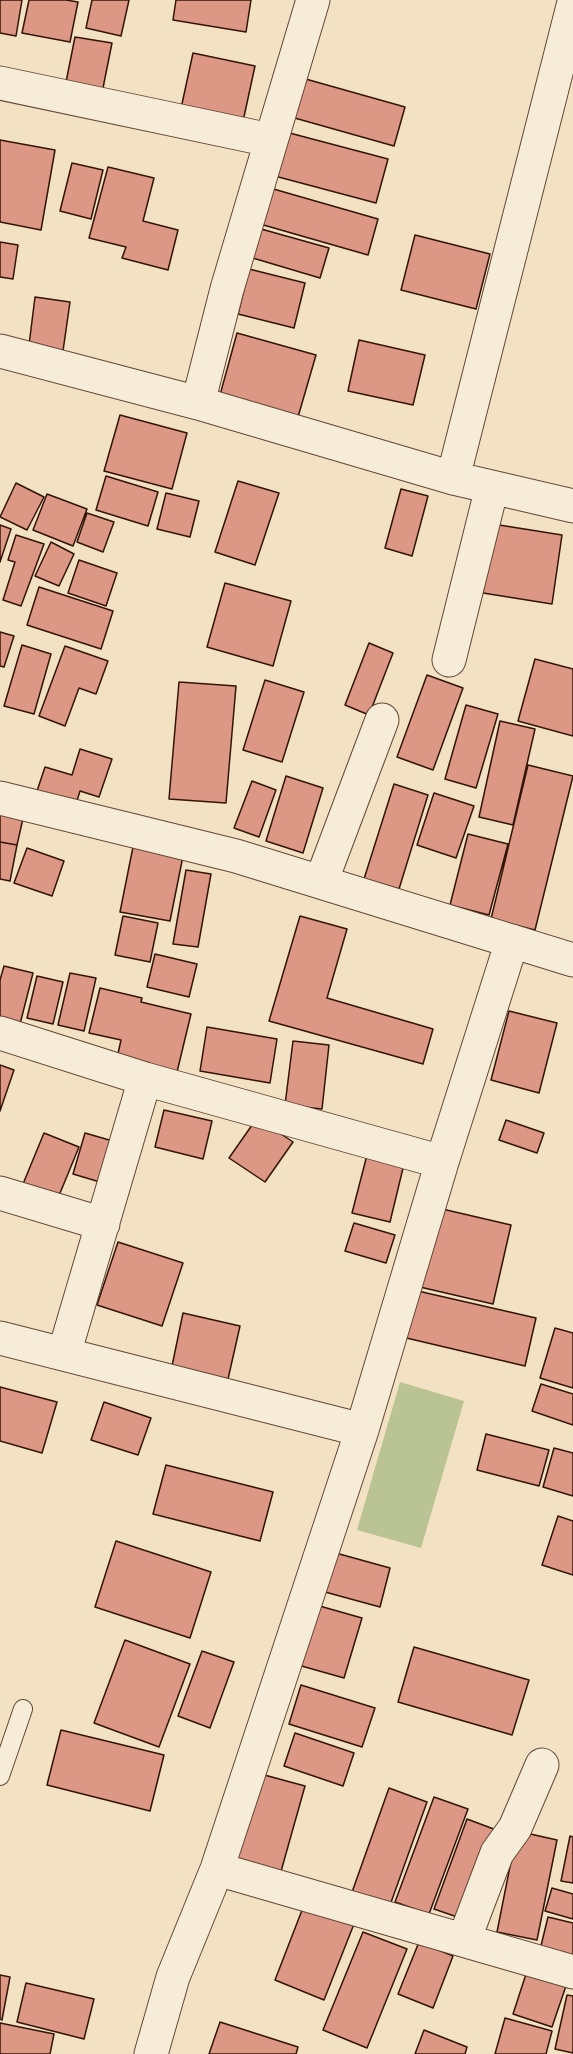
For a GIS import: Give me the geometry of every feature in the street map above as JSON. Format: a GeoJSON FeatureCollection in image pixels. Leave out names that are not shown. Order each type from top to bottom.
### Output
{"type":"FeatureCollection","features":[{"type":"Feature","properties":{"kind":"street"},"geometry":{"type":"LineString","coordinates":[[198,403],[227,289],[313,0]]}},
{"type":"Feature","properties":{"kind":"street"},"geometry":{"type":"LineString","coordinates":[[453,478],[573,6]]}},
{"type":"Feature","properties":{"kind":"street"},"geometry":{"type":"LineString","coordinates":[[0,83],[270,141]]}},
{"type":"Feature","properties":{"kind":"street"},"geometry":{"type":"LineString","coordinates":[[0,351],[198,403],[453,478],[573,506]]}},
{"type":"Feature","properties":{"kind":"street"},"geometry":{"type":"LineString","coordinates":[[449,660],[492,487]]}},
{"type":"Feature","properties":{"kind":"street"},"geometry":{"type":"LineString","coordinates":[[321,882],[381,720]]}},
{"type":"Feature","properties":{"kind":"street"},"geometry":{"type":"LineString","coordinates":[[0,798],[236,856],[573,960]]}},
{"type":"Feature","properties":{"kind":"street"},"geometry":{"type":"LineString","coordinates":[[151,2054],[173,1977],[217,1869],[362,1430],[442,1162],[512,941]]}},
{"type":"Feature","properties":{"kind":"street"},"geometry":{"type":"LineString","coordinates":[[0,1033],[145,1079],[442,1162]]}},
{"type":"Feature","properties":{"kind":"street"},"geometry":{"type":"LineString","coordinates":[[64,1354],[145,1079]]}},
{"type":"Feature","properties":{"kind":"street"},"geometry":{"type":"LineString","coordinates":[[0,1193],[103,1224]]}},
{"type":"Feature","properties":{"kind":"street"},"geometry":{"type":"LineString","coordinates":[[0,1338],[362,1430]]}},
{"type":"Feature","properties":{"kind":"street"},"geometry":{"type":"LineString","coordinates":[[464,1940],[496,1853],[515,1828],[542,1765]]}},
{"type":"Feature","properties":{"kind":"street"},"geometry":{"type":"LineString","coordinates":[[217,1869],[573,1972]]}},
{"type":"Feature","properties":{"kind":"lane"},"geometry":{"type":"LineString","coordinates":[[0,1776],[23,1709]]}},
{"type":"Feature","properties":{"kind":"green space"},"geometry":{"type":"Polygon","coordinates":[[[400,1382],[464,1401],[421,1548],[357,1530],[400,1382]]]}},
{"type":"Feature","properties":{"kind":"building"},"geometry":{"type":"Polygon","coordinates":[[[0,0],[22,0],[16,36],[0,33],[0,0]]]}},
{"type":"Feature","properties":{"kind":"building"},"geometry":{"type":"Polygon","coordinates":[[[29,0],[78,2],[70,42],[22,33],[29,0]]]}},
{"type":"Feature","properties":{"kind":"building"},"geometry":{"type":"Polygon","coordinates":[[[92,0],[129,0],[121,36],[86,28],[92,0]]]}},
{"type":"Feature","properties":{"kind":"building"},"geometry":{"type":"Polygon","coordinates":[[[176,0],[251,0],[246,32],[173,20],[176,0]]]}},
{"type":"Feature","properties":{"kind":"building"},"geometry":{"type":"Polygon","coordinates":[[[75,37],[112,43],[102,93],[65,87],[75,37]]]}},
{"type":"Feature","properties":{"kind":"building"},"geometry":{"type":"Polygon","coordinates":[[[193,53],[255,66],[242,126],[180,113],[193,53]]]}},
{"type":"Feature","properties":{"kind":"building"},"geometry":{"type":"Polygon","coordinates":[[[295,76],[405,107],[394,146],[284,115],[295,76]]]}},
{"type":"Feature","properties":{"kind":"building"},"geometry":{"type":"Polygon","coordinates":[[[282,131],[388,159],[376,203],[271,175],[282,131]]]}},
{"type":"Feature","properties":{"kind":"building"},"geometry":{"type":"Polygon","coordinates":[[[0,140],[55,150],[41,230],[0,222],[0,140]]]}},
{"type":"Feature","properties":{"kind":"building"},"geometry":{"type":"Polygon","coordinates":[[[72,163],[103,170],[91,219],[60,211],[72,163]]]}},
{"type":"Feature","properties":{"kind":"building"},"geometry":{"type":"Polygon","coordinates":[[[108,167],[154,178],[143,221],[178,230],[168,270],[122,258],[126,247],[89,238],[108,167]]]}},
{"type":"Feature","properties":{"kind":"building"},"geometry":{"type":"Polygon","coordinates":[[[263,186],[378,219],[368,255],[253,222],[263,186]]]}},
{"type":"Feature","properties":{"kind":"building"},"geometry":{"type":"Polygon","coordinates":[[[254,227],[329,248],[320,278],[246,256],[254,227]]]}},
{"type":"Feature","properties":{"kind":"building"},"geometry":{"type":"Polygon","coordinates":[[[415,235],[490,254],[476,309],[401,290],[415,235]]]}},
{"type":"Feature","properties":{"kind":"building"},"geometry":{"type":"Polygon","coordinates":[[[0,242],[18,245],[13,279],[0,277],[0,242]]]}},
{"type":"Feature","properties":{"kind":"building"},"geometry":{"type":"Polygon","coordinates":[[[249,269],[305,283],[294,328],[238,314],[249,269]]]}},
{"type":"Feature","properties":{"kind":"building"},"geometry":{"type":"Polygon","coordinates":[[[35,297],[70,302],[62,358],[28,353],[35,297]]]}},
{"type":"Feature","properties":{"kind":"building"},"geometry":{"type":"Polygon","coordinates":[[[237,333],[316,355],[298,417],[220,395],[237,333]]]}},
{"type":"Feature","properties":{"kind":"building"},"geometry":{"type":"Polygon","coordinates":[[[359,340],[425,355],[413,405],[348,391],[359,340]]]}},
{"type":"Feature","properties":{"kind":"building"},"geometry":{"type":"Polygon","coordinates":[[[120,415],[187,433],[172,489],[104,471],[120,415]]]}},
{"type":"Feature","properties":{"kind":"building"},"geometry":{"type":"Polygon","coordinates":[[[106,476],[158,492],[148,526],[96,510],[106,476]]]}},
{"type":"Feature","properties":{"kind":"building"},"geometry":{"type":"Polygon","coordinates":[[[238,481],[279,493],[255,565],[215,552],[238,481]]]}},
{"type":"Feature","properties":{"kind":"building"},"geometry":{"type":"Polygon","coordinates":[[[16,483],[44,497],[27,530],[0,517],[16,483]]]}},
{"type":"Feature","properties":{"kind":"building"},"geometry":{"type":"Polygon","coordinates":[[[401,489],[428,496],[412,556],[385,548],[401,489]]]}},
{"type":"Feature","properties":{"kind":"building"},"geometry":{"type":"Polygon","coordinates":[[[166,493],[199,501],[190,537],[157,529],[166,493]]]}},
{"type":"Feature","properties":{"kind":"building"},"geometry":{"type":"Polygon","coordinates":[[[47,494],[87,509],[73,546],[33,530],[47,494]]]}},
{"type":"Feature","properties":{"kind":"building"},"geometry":{"type":"Polygon","coordinates":[[[87,513],[114,522],[103,552],[77,542],[87,513]]]}},
{"type":"Feature","properties":{"kind":"building"},"geometry":{"type":"Polygon","coordinates":[[[493,524],[562,535],[552,604],[483,593],[493,524]]]}},
{"type":"Feature","properties":{"kind":"building"},"geometry":{"type":"Polygon","coordinates":[[[0,525],[11,529],[0,562],[0,525]]]}},
{"type":"Feature","properties":{"kind":"building"},"geometry":{"type":"Polygon","coordinates":[[[16,535],[44,544],[21,606],[3,600],[15,562],[8,560],[16,535]]]}},
{"type":"Feature","properties":{"kind":"building"},"geometry":{"type":"Polygon","coordinates":[[[51,542],[74,554],[59,586],[35,576],[51,542]]]}},
{"type":"Feature","properties":{"kind":"building"},"geometry":{"type":"Polygon","coordinates":[[[79,560],[117,573],[106,606],[68,593],[79,560]]]}},
{"type":"Feature","properties":{"kind":"building"},"geometry":{"type":"Polygon","coordinates":[[[225,583],[291,601],[273,666],[207,647],[225,583]]]}},
{"type":"Feature","properties":{"kind":"building"},"geometry":{"type":"Polygon","coordinates":[[[39,587],[113,611],[101,649],[27,625],[39,587]]]}},
{"type":"Feature","properties":{"kind":"building"},"geometry":{"type":"Polygon","coordinates":[[[0,632],[14,636],[4,667],[0,666],[0,632]]]}},
{"type":"Feature","properties":{"kind":"building"},"geometry":{"type":"Polygon","coordinates":[[[369,643],[393,653],[369,715],[345,705],[369,643]]]}},
{"type":"Feature","properties":{"kind":"building"},"geometry":{"type":"Polygon","coordinates":[[[22,645],[51,654],[34,714],[4,706],[22,645]]]}},
{"type":"Feature","properties":{"kind":"building"},"geometry":{"type":"Polygon","coordinates":[[[65,646],[108,661],[96,694],[79,688],[65,726],[39,716],[65,646]]]}},
{"type":"Feature","properties":{"kind":"building"},"geometry":{"type":"Polygon","coordinates":[[[535,659],[573,669],[573,736],[518,721],[535,659]]]}},
{"type":"Feature","properties":{"kind":"building"},"geometry":{"type":"Polygon","coordinates":[[[427,675],[463,688],[433,770],[397,757],[427,675]]]}},
{"type":"Feature","properties":{"kind":"building"},"geometry":{"type":"Polygon","coordinates":[[[265,680],[304,692],[282,762],[243,750],[265,680]]]}},
{"type":"Feature","properties":{"kind":"building"},"geometry":{"type":"Polygon","coordinates":[[[179,682],[236,686],[226,803],[169,799],[179,682]]]}},
{"type":"Feature","properties":{"kind":"building"},"geometry":{"type":"Polygon","coordinates":[[[466,705],[498,714],[476,788],[445,779],[466,705]]]}},
{"type":"Feature","properties":{"kind":"building"},"geometry":{"type":"Polygon","coordinates":[[[500,721],[535,729],[513,825],[479,817],[500,721]]]}},
{"type":"Feature","properties":{"kind":"building"},"geometry":{"type":"Polygon","coordinates":[[[80,749],[112,759],[99,797],[80,791],[75,807],[36,794],[45,767],[72,775],[80,749]]]}},
{"type":"Feature","properties":{"kind":"building"},"geometry":{"type":"Polygon","coordinates":[[[528,765],[573,776],[535,930],[491,919],[528,765]]]}},
{"type":"Feature","properties":{"kind":"building"},"geometry":{"type":"Polygon","coordinates":[[[286,776],[323,788],[303,853],[266,841],[286,776]]]}},
{"type":"Feature","properties":{"kind":"building"},"geometry":{"type":"Polygon","coordinates":[[[252,781],[276,790],[259,837],[234,828],[252,781]]]}},
{"type":"Feature","properties":{"kind":"building"},"geometry":{"type":"Polygon","coordinates":[[[394,784],[428,795],[399,889],[364,879],[394,784]]]}},
{"type":"Feature","properties":{"kind":"building"},"geometry":{"type":"Polygon","coordinates":[[[434,793],[474,806],[456,858],[417,845],[434,793]]]}},
{"type":"Feature","properties":{"kind":"building"},"geometry":{"type":"Polygon","coordinates":[[[0,809],[24,814],[17,845],[0,842],[0,809]]]}},
{"type":"Feature","properties":{"kind":"building"},"geometry":{"type":"Polygon","coordinates":[[[468,834],[508,844],[489,915],[450,905],[468,834]]]}},
{"type":"Feature","properties":{"kind":"building"},"geometry":{"type":"Polygon","coordinates":[[[0,842],[17,845],[10,881],[0,879],[0,842]]]}},
{"type":"Feature","properties":{"kind":"building"},"geometry":{"type":"Polygon","coordinates":[[[133,847],[183,856],[170,921],[120,912],[133,847]]]}},
{"type":"Feature","properties":{"kind":"building"},"geometry":{"type":"Polygon","coordinates":[[[27,848],[64,861],[52,896],[14,883],[27,848]]]}},
{"type":"Feature","properties":{"kind":"building"},"geometry":{"type":"Polygon","coordinates":[[[186,870],[211,874],[198,947],[173,944],[186,870]]]}},
{"type":"Feature","properties":{"kind":"building"},"geometry":{"type":"Polygon","coordinates":[[[123,916],[158,923],[150,962],[115,955],[123,916]]]}},
{"type":"Feature","properties":{"kind":"building"},"geometry":{"type":"Polygon","coordinates":[[[300,916],[347,929],[327,998],[433,1029],[423,1064],[269,1021],[300,916]]]}},
{"type":"Feature","properties":{"kind":"building"},"geometry":{"type":"Polygon","coordinates":[[[155,954],[197,964],[189,997],[147,987],[155,954]]]}},
{"type":"Feature","properties":{"kind":"building"},"geometry":{"type":"Polygon","coordinates":[[[4,966],[33,973],[19,1028],[0,1023],[0,980],[4,966]]]}},
{"type":"Feature","properties":{"kind":"building"},"geometry":{"type":"Polygon","coordinates":[[[70,973],[96,978],[84,1031],[58,1025],[70,973]]]}},
{"type":"Feature","properties":{"kind":"building"},"geometry":{"type":"Polygon","coordinates":[[[37,976],[63,982],[53,1024],[27,1018],[37,976]]]}},
{"type":"Feature","properties":{"kind":"building"},"geometry":{"type":"Polygon","coordinates":[[[100,988],[142,998],[141,1002],[191,1014],[177,1072],[117,1058],[121,1040],[89,1033],[100,988]]]}},
{"type":"Feature","properties":{"kind":"building"},"geometry":{"type":"Polygon","coordinates":[[[509,1011],[557,1023],[539,1093],[491,1080],[509,1011]]]}},
{"type":"Feature","properties":{"kind":"building"},"geometry":{"type":"Polygon","coordinates":[[[207,1027],[277,1039],[270,1083],[200,1071],[207,1027]]]}},
{"type":"Feature","properties":{"kind":"building"},"geometry":{"type":"Polygon","coordinates":[[[293,1041],[329,1045],[322,1109],[285,1105],[293,1041]]]}},
{"type":"Feature","properties":{"kind":"building"},"geometry":{"type":"Polygon","coordinates":[[[0,1065],[14,1070],[0,1111],[0,1065]]]}},
{"type":"Feature","properties":{"kind":"building"},"geometry":{"type":"Polygon","coordinates":[[[164,1110],[212,1121],[203,1159],[155,1147],[164,1110]]]}},
{"type":"Feature","properties":{"kind":"building"},"geometry":{"type":"Polygon","coordinates":[[[257,1118],[293,1142],[265,1182],[229,1158],[257,1118]]]}},
{"type":"Feature","properties":{"kind":"building"},"geometry":{"type":"Polygon","coordinates":[[[506,1120],[544,1133],[537,1153],[499,1140],[506,1120]]]}},
{"type":"Feature","properties":{"kind":"building"},"geometry":{"type":"Polygon","coordinates":[[[44,1133],[79,1147],[58,1198],[23,1184],[44,1133]]]}},
{"type":"Feature","properties":{"kind":"building"},"geometry":{"type":"Polygon","coordinates":[[[85,1133],[123,1144],[110,1185],[73,1174],[85,1133]]]}},
{"type":"Feature","properties":{"kind":"building"},"geometry":{"type":"Polygon","coordinates":[[[367,1155],[404,1164],[390,1222],[352,1213],[367,1155]]]}},
{"type":"Feature","properties":{"kind":"building"},"geometry":{"type":"Polygon","coordinates":[[[438,1208],[511,1225],[493,1304],[420,1287],[438,1208]]]}},
{"type":"Feature","properties":{"kind":"building"},"geometry":{"type":"Polygon","coordinates":[[[354,1223],[395,1235],[386,1263],[345,1251],[354,1223]]]}},
{"type":"Feature","properties":{"kind":"building"},"geometry":{"type":"Polygon","coordinates":[[[118,1242],[183,1263],[162,1326],[97,1305],[118,1242]]]}},
{"type":"Feature","properties":{"kind":"building"},"geometry":{"type":"Polygon","coordinates":[[[409,1289],[536,1318],[525,1366],[398,1336],[409,1289]]]}},
{"type":"Feature","properties":{"kind":"building"},"geometry":{"type":"Polygon","coordinates":[[[183,1313],[240,1326],[228,1379],[172,1366],[183,1313]]]}},
{"type":"Feature","properties":{"kind":"building"},"geometry":{"type":"Polygon","coordinates":[[[555,1328],[573,1333],[573,1388],[540,1378],[555,1328]]]}},
{"type":"Feature","properties":{"kind":"building"},"geometry":{"type":"Polygon","coordinates":[[[541,1384],[573,1394],[573,1425],[532,1411],[541,1384]]]}},
{"type":"Feature","properties":{"kind":"building"},"geometry":{"type":"Polygon","coordinates":[[[0,1387],[57,1402],[42,1453],[0,1441],[0,1387]]]}},
{"type":"Feature","properties":{"kind":"building"},"geometry":{"type":"Polygon","coordinates":[[[104,1402],[151,1418],[138,1455],[91,1440],[104,1402]]]}},
{"type":"Feature","properties":{"kind":"building"},"geometry":{"type":"Polygon","coordinates":[[[486,1434],[549,1450],[539,1486],[477,1470],[486,1434]]]}},
{"type":"Feature","properties":{"kind":"building"},"geometry":{"type":"Polygon","coordinates":[[[554,1448],[573,1453],[573,1496],[543,1487],[554,1448]]]}},
{"type":"Feature","properties":{"kind":"building"},"geometry":{"type":"Polygon","coordinates":[[[166,1465],[273,1492],[260,1541],[153,1514],[166,1465]]]}},
{"type":"Feature","properties":{"kind":"building"},"geometry":{"type":"Polygon","coordinates":[[[558,1516],[573,1521],[573,1575],[542,1565],[558,1516]]]}},
{"type":"Feature","properties":{"kind":"building"},"geometry":{"type":"Polygon","coordinates":[[[116,1541],[211,1572],[190,1638],[95,1607],[116,1541]]]}},
{"type":"Feature","properties":{"kind":"building"},"geometry":{"type":"Polygon","coordinates":[[[325,1550],[390,1568],[380,1607],[314,1589],[325,1550]]]}},
{"type":"Feature","properties":{"kind":"building"},"geometry":{"type":"Polygon","coordinates":[[[309,1603],[362,1618],[344,1678],[291,1663],[309,1603]]]}},
{"type":"Feature","properties":{"kind":"building"},"geometry":{"type":"Polygon","coordinates":[[[125,1640],[190,1664],[159,1747],[94,1723],[125,1640]]]}},
{"type":"Feature","properties":{"kind":"building"},"geometry":{"type":"Polygon","coordinates":[[[414,1647],[529,1680],[512,1735],[398,1702],[414,1647]]]}},
{"type":"Feature","properties":{"kind":"building"},"geometry":{"type":"Polygon","coordinates":[[[202,1651],[234,1662],[210,1728],[178,1716],[202,1651]]]}},
{"type":"Feature","properties":{"kind":"building"},"geometry":{"type":"Polygon","coordinates":[[[301,1685],[375,1708],[362,1747],[289,1724],[301,1685]]]}},
{"type":"Feature","properties":{"kind":"building"},"geometry":{"type":"Polygon","coordinates":[[[61,1730],[164,1755],[150,1811],[47,1785],[61,1730]]]}},
{"type":"Feature","properties":{"kind":"building"},"geometry":{"type":"Polygon","coordinates":[[[295,1733],[354,1753],[343,1786],[284,1766],[295,1733]]]}},
{"type":"Feature","properties":{"kind":"building"},"geometry":{"type":"Polygon","coordinates":[[[257,1773],[305,1786],[278,1882],[231,1869],[257,1773]]]}},
{"type":"Feature","properties":{"kind":"building"},"geometry":{"type":"Polygon","coordinates":[[[389,1788],[427,1802],[389,1908],[351,1895],[389,1788]]]}},
{"type":"Feature","properties":{"kind":"building"},"geometry":{"type":"Polygon","coordinates":[[[434,1797],[468,1809],[429,1914],[395,1902],[434,1797]]]}},
{"type":"Feature","properties":{"kind":"building"},"geometry":{"type":"Polygon","coordinates":[[[467,1819],[499,1831],[466,1920],[434,1909],[467,1819]]]}},
{"type":"Feature","properties":{"kind":"building"},"geometry":{"type":"Polygon","coordinates":[[[517,1831],[557,1840],[537,1940],[497,1932],[517,1831]]]}},
{"type":"Feature","properties":{"kind":"building"},"geometry":{"type":"Polygon","coordinates":[[[570,1836],[573,1837],[573,1883],[561,1881],[570,1836]]]}},
{"type":"Feature","properties":{"kind":"building"},"geometry":{"type":"Polygon","coordinates":[[[552,1888],[573,1894],[573,1919],[545,1911],[552,1888]]]}},
{"type":"Feature","properties":{"kind":"building"},"geometry":{"type":"Polygon","coordinates":[[[304,1905],[354,1924],[324,2000],[275,1980],[304,1905]]]}},
{"type":"Feature","properties":{"kind":"building"},"geometry":{"type":"Polygon","coordinates":[[[548,1917],[573,1923],[573,1966],[538,1958],[548,1917]]]}},
{"type":"Feature","properties":{"kind":"building"},"geometry":{"type":"Polygon","coordinates":[[[363,1932],[407,1949],[367,2048],[323,2030],[363,1932]]]}},
{"type":"Feature","properties":{"kind":"building"},"geometry":{"type":"Polygon","coordinates":[[[419,1942],[453,1956],[433,2008],[398,1994],[419,1942]]]}},
{"type":"Feature","properties":{"kind":"building"},"geometry":{"type":"Polygon","coordinates":[[[527,1971],[567,1983],[552,2027],[513,2014],[527,1971]]]}},
{"type":"Feature","properties":{"kind":"building"},"geometry":{"type":"Polygon","coordinates":[[[0,1975],[10,1977],[2,2020],[0,2019],[0,1975]]]}},
{"type":"Feature","properties":{"kind":"building"},"geometry":{"type":"Polygon","coordinates":[[[26,1983],[94,1999],[84,2039],[17,2022],[26,1983]]]}},
{"type":"Feature","properties":{"kind":"building"},"geometry":{"type":"Polygon","coordinates":[[[567,1995],[573,1996],[573,2053],[555,2049],[567,1995]]]}},
{"type":"Feature","properties":{"kind":"building"},"geometry":{"type":"Polygon","coordinates":[[[505,2018],[552,2031],[546,2054],[495,2054],[505,2018]]]}},
{"type":"Feature","properties":{"kind":"building"},"geometry":{"type":"Polygon","coordinates":[[[220,2022],[298,2047],[296,2054],[209,2054],[220,2022]]]}},
{"type":"Feature","properties":{"kind":"building"},"geometry":{"type":"Polygon","coordinates":[[[0,2023],[54,2034],[50,2054],[0,2054],[0,2023]]]}},
{"type":"Feature","properties":{"kind":"building"},"geometry":{"type":"Polygon","coordinates":[[[424,2030],[467,2047],[465,2054],[415,2054],[424,2030]]]}}]}
